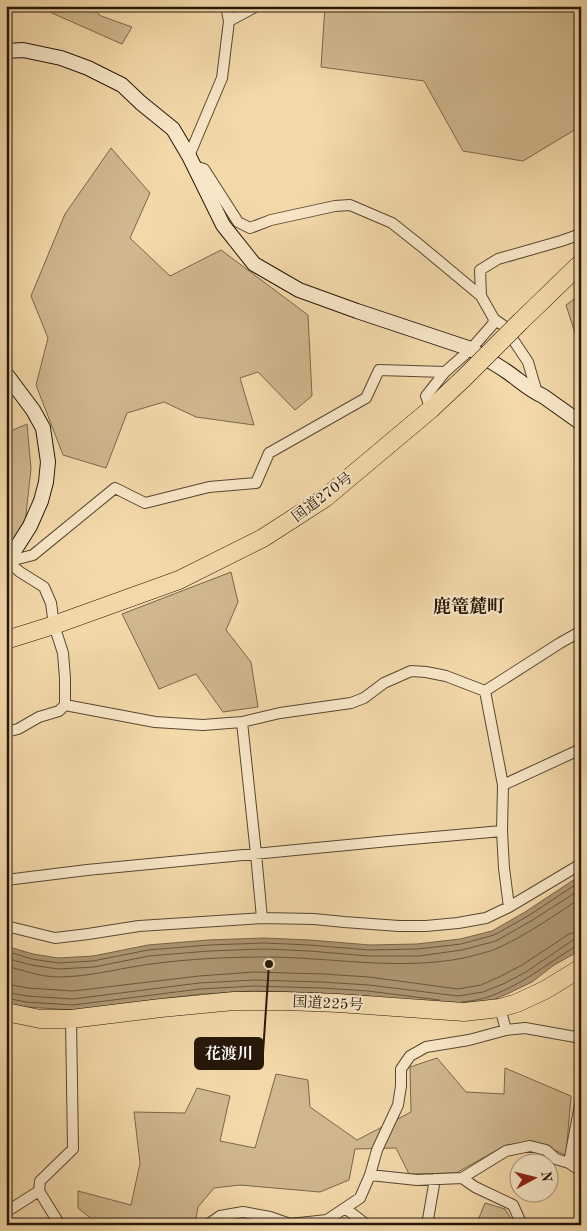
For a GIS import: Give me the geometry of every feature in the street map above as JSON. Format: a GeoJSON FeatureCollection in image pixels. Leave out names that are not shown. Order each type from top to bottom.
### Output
{"type":"FeatureCollection","features":[{"type":"Feature","properties":{"kind":"highway","name":"国道270号"},"geometry":{"type":"LineString","coordinates":[[6,640],[54,625],[179,580],[263,538],[325,498],[431,409],[581,262]]}},
{"type":"Feature","properties":{"kind":"highway","name":"国道225号"},"geometry":{"type":"LineString","coordinates":[[6,1012],[40,1018],[72,1020],[161,1008],[234,1001],[285,1001],[338,1002],[464,1012],[500,1008],[517,1003],[545,990],[581,968]]}},
{"type":"Feature","properties":{"kind":"street"},"geometry":{"type":"LineString","coordinates":[[192,161],[222,78],[229,22],[226,6]]}},
{"type":"Feature","properties":{"kind":"street"},"geometry":{"type":"LineString","coordinates":[[229,22],[257,6]]}},
{"type":"Feature","properties":{"kind":"street"},"geometry":{"type":"LineString","coordinates":[[6,51],[23,50],[61,58],[88,68],[122,85],[173,129],[192,161],[223,225],[254,264],[299,290],[472,349],[581,423]]}},
{"type":"Feature","properties":{"kind":"street"},"geometry":{"type":"LineString","coordinates":[[192,161],[204,169],[238,222],[250,228],[271,220],[335,206],[350,205],[392,223],[481,296],[494,319],[504,326],[528,362],[537,393]]}},
{"type":"Feature","properties":{"kind":"street"},"geometry":{"type":"LineString","coordinates":[[481,296],[480,270],[498,259],[581,234]]}},
{"type":"Feature","properties":{"kind":"street"},"geometry":{"type":"LineString","coordinates":[[431,409],[426,396],[445,372],[472,349],[493,324],[494,319]]}},
{"type":"Feature","properties":{"kind":"street"},"geometry":{"type":"LineString","coordinates":[[7,562],[33,555],[115,488],[145,503],[209,488],[256,483],[269,453],[366,398],[379,370],[445,372]]}},
{"type":"Feature","properties":{"kind":"street"},"geometry":{"type":"LineString","coordinates":[[7,562],[30,526],[41,501],[46,482],[48,462],[43,428],[33,410],[9,380]]}},
{"type":"Feature","properties":{"kind":"street"},"geometry":{"type":"LineString","coordinates":[[6,732],[18,729],[39,717],[59,711],[65,705],[63,653],[54,625],[51,603],[44,588],[7,562]]}},
{"type":"Feature","properties":{"kind":"street"},"geometry":{"type":"LineString","coordinates":[[485,691],[560,643],[581,633]]}},
{"type":"Feature","properties":{"kind":"street"},"geometry":{"type":"LineString","coordinates":[[65,705],[156,722],[203,725],[242,722],[280,713],[351,703],[364,698],[384,683],[411,671],[446,676],[485,691]]}},
{"type":"Feature","properties":{"kind":"street"},"geometry":{"type":"LineString","coordinates":[[485,691],[503,785],[502,831],[504,868],[510,907]]}},
{"type":"Feature","properties":{"kind":"street"},"geometry":{"type":"LineString","coordinates":[[242,722],[262,918]]}},
{"type":"Feature","properties":{"kind":"street"},"geometry":{"type":"LineString","coordinates":[[503,785],[581,749]]}},
{"type":"Feature","properties":{"kind":"street"},"geometry":{"type":"LineString","coordinates":[[6,880],[87,870],[390,840],[502,831]]}},
{"type":"Feature","properties":{"kind":"street"},"geometry":{"type":"LineString","coordinates":[[6,926],[55,938],[139,926],[262,918],[314,919],[399,926],[458,923],[486,918],[510,907],[581,864]]}},
{"type":"Feature","properties":{"kind":"street"},"geometry":{"type":"LineString","coordinates":[[500,1008],[506,1030]]}},
{"type":"Feature","properties":{"kind":"street"},"geometry":{"type":"LineString","coordinates":[[60,1225],[39,1190],[40,1181],[73,1149],[72,1020]]}},
{"type":"Feature","properties":{"kind":"street"},"geometry":{"type":"LineString","coordinates":[[207,1225],[220,1216],[243,1212],[270,1217],[290,1224],[327,1220],[360,1198],[370,1176],[377,1150],[398,1105],[402,1069],[410,1056],[426,1047],[469,1040],[506,1030],[525,1028],[581,1038]]}},
{"type":"Feature","properties":{"kind":"street"},"geometry":{"type":"LineString","coordinates":[[569,1164],[581,1099]]}},
{"type":"Feature","properties":{"kind":"street"},"geometry":{"type":"LineString","coordinates":[[370,1176],[417,1180],[462,1178],[506,1151],[530,1146],[546,1150],[556,1159],[581,1170]]}},
{"type":"Feature","properties":{"kind":"street"},"geometry":{"type":"LineString","coordinates":[[462,1178],[475,1187],[513,1205],[522,1225]]}},
{"type":"Feature","properties":{"kind":"street"},"geometry":{"type":"LineString","coordinates":[[427,1225],[435,1179]]}},
{"type":"Feature","properties":{"kind":"street"},"geometry":{"type":"LineString","coordinates":[[6,1212],[39,1190]]}},
{"type":"Feature","properties":{"kind":"street"},"geometry":{"type":"LineString","coordinates":[[345,1208],[367,1225]]}},
{"type":"Feature","properties":{"kind":"shaded area"},"geometry":{"type":"Polygon","coordinates":[[[36,6],[89,6],[101,16],[132,27],[122,44],[36,6]]]}},
{"type":"Feature","properties":{"kind":"shaded area"},"geometry":{"type":"Polygon","coordinates":[[[325,6],[581,6],[581,75],[576,78],[581,89],[581,126],[523,161],[463,151],[424,81],[321,67],[325,6]]]}},
{"type":"Feature","properties":{"kind":"shaded area"},"geometry":{"type":"Polygon","coordinates":[[[111,148],[150,193],[130,238],[170,276],[221,250],[308,315],[312,396],[295,410],[258,372],[240,378],[254,425],[196,417],[164,402],[127,413],[106,468],[63,455],[36,385],[48,338],[31,296],[65,214],[111,148]]]}},
{"type":"Feature","properties":{"kind":"shaded area"},"geometry":{"type":"Polygon","coordinates":[[[581,294],[581,352],[566,305],[581,294]]]}},
{"type":"Feature","properties":{"kind":"shaded area"},"geometry":{"type":"Polygon","coordinates":[[[27,424],[31,469],[25,523],[7,551],[6,433],[27,424]]]}},
{"type":"Feature","properties":{"kind":"shaded area"},"geometry":{"type":"Polygon","coordinates":[[[231,572],[238,602],[226,630],[251,662],[258,707],[223,712],[196,674],[159,689],[122,614],[231,572]]]}},
{"type":"Feature","properties":{"kind":"shaded area"},"geometry":{"type":"Polygon","coordinates":[[[437,1058],[466,1092],[504,1094],[505,1068],[571,1096],[566,1155],[533,1142],[506,1145],[456,1173],[409,1174],[396,1148],[355,1149],[349,1180],[320,1192],[240,1185],[214,1188],[198,1207],[195,1225],[99,1225],[78,1208],[78,1191],[131,1205],[140,1163],[134,1112],[185,1113],[197,1088],[230,1096],[220,1141],[255,1148],[276,1074],[308,1080],[310,1107],[357,1140],[411,1112],[410,1067],[437,1058]]]}},
{"type":"Feature","properties":{"kind":"shaded area"},"geometry":{"type":"Polygon","coordinates":[[[485,1203],[505,1209],[515,1225],[476,1225],[485,1203]]]}},
{"type":"Feature","properties":{"kind":"water"},"geometry":{"type":"Polygon","coordinates":[[[581,875],[581,950],[554,965],[532,982],[486,1003],[459,1008],[367,996],[254,991],[201,994],[73,1010],[25,1007],[6,1003],[6,946],[33,954],[58,958],[93,956],[148,945],[208,940],[264,938],[370,945],[417,944],[460,939],[492,931],[581,875]]]}},
{"type":"Feature","properties":{"kind":"place","name":"花渡川"},"geometry":{"type":"Point","coordinates":[269,964]}},
{"type":"Feature","properties":{"kind":"district","name":"鹿篭麓町"},"geometry":{"type":"Point","coordinates":[469,606]}}]}
